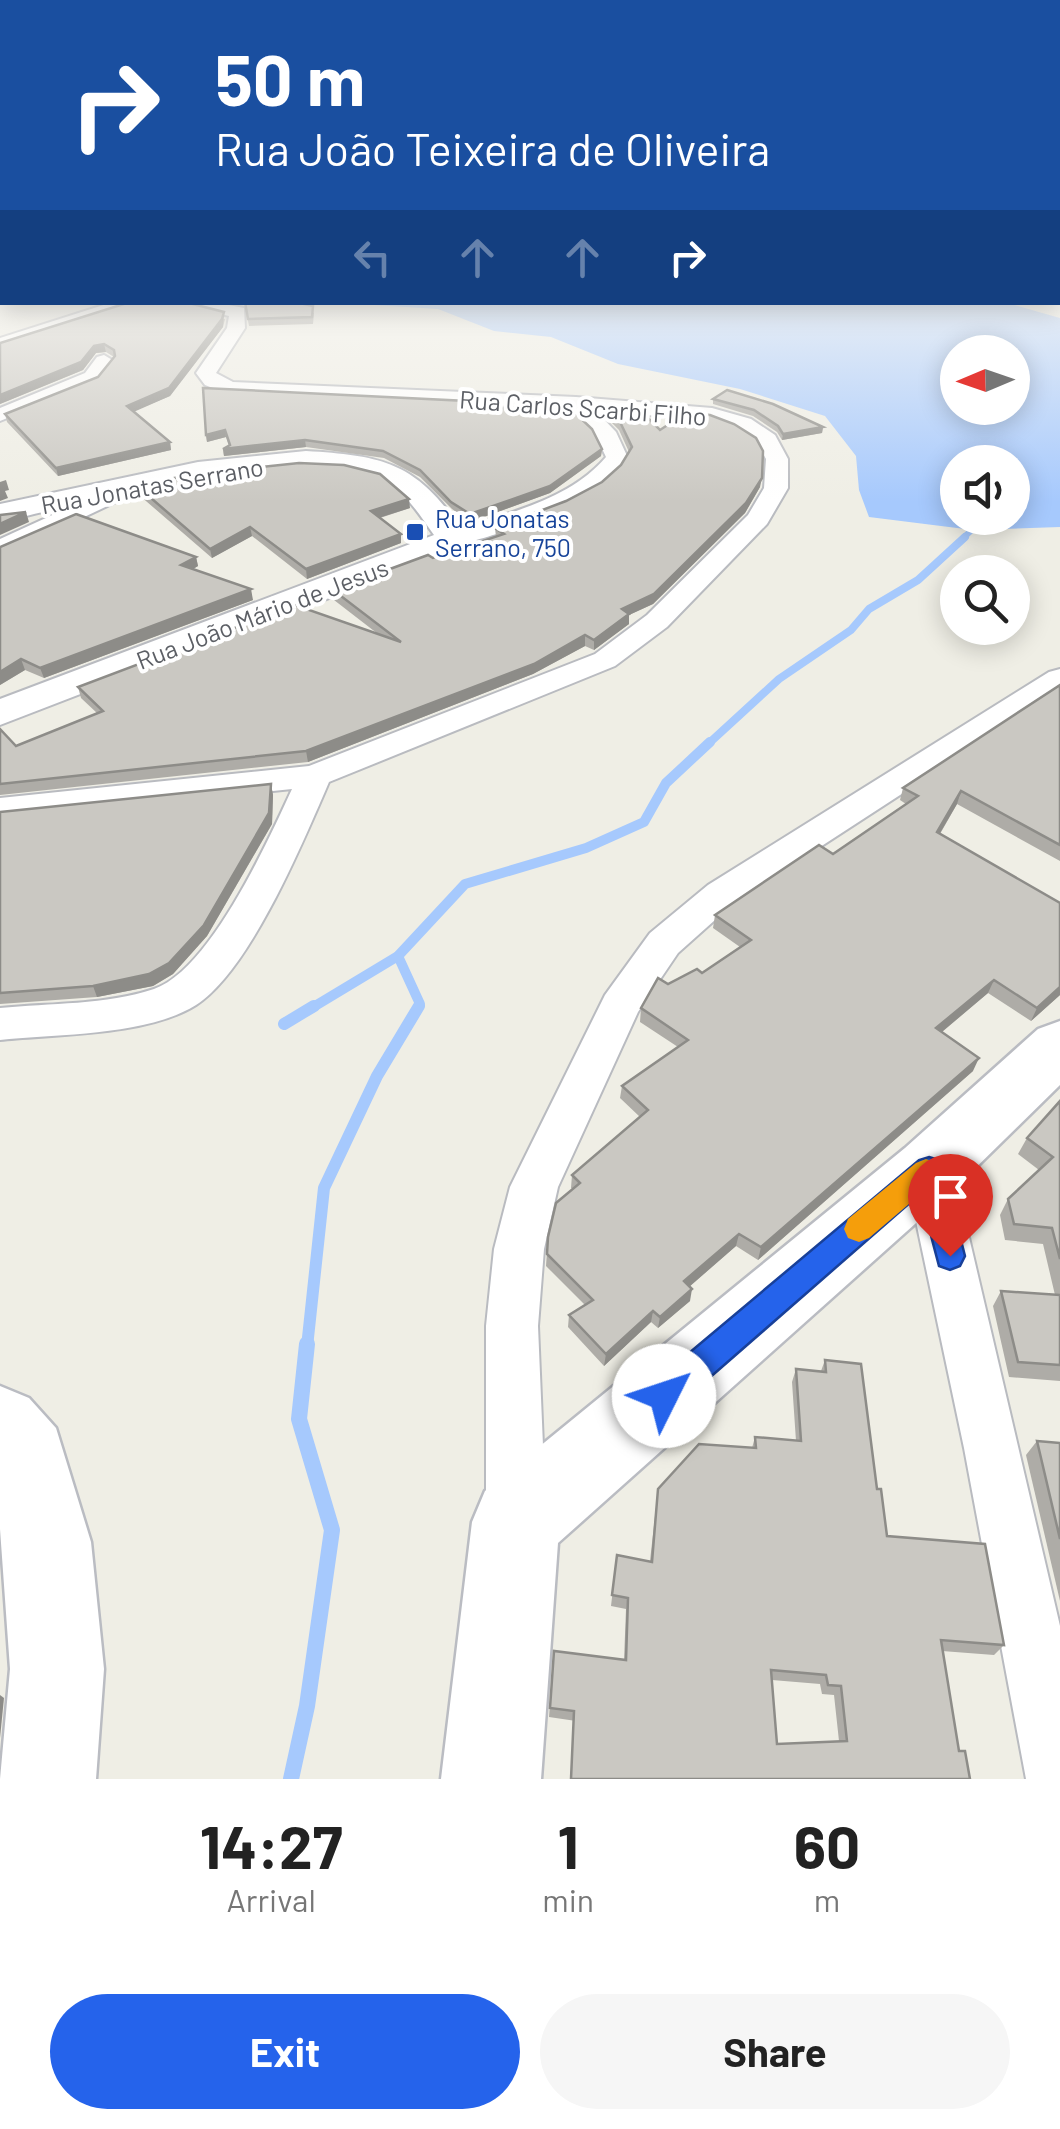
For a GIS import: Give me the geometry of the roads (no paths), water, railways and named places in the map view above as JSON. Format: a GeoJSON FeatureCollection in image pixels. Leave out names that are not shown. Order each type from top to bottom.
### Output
{"type":"FeatureCollection","features":[{"type":"Feature","properties":{"kind":"main road"},"geometry":{"type":"LineString","coordinates":[[490,1779],[516,1522],[929,1169],[1060,1046]]}},
{"type":"Feature","properties":{"kind":"main road"},"geometry":{"type":"LineString","coordinates":[[0,1427],[26,1458],[47,1542],[57,1669],[46,1779]]}},
{"type":"Feature","properties":{"kind":"street","name":"Rua Carlos Scarbi Filho"},"geometry":{"type":"LineString","coordinates":[[0,809],[315,776],[605,660],[658,621],[758,519],[776,488],[778,459],[767,440],[743,424],[674,408],[230,388],[212,381],[206,373],[208,364],[230,336]]}},
{"type":"Feature","properties":{"kind":"street"},"geometry":{"type":"LineString","coordinates":[[0,414],[92,377],[104,361]]}},
{"type":"Feature","properties":{"kind":"street","name":"Rua João Mário de Jesus"},"geometry":{"type":"LineString","coordinates":[[0,713],[560,499],[609,471],[617,458],[614,446],[576,403]]}},
{"type":"Feature","properties":{"kind":"street","name":"Rua Jonatas Serrano"},"geometry":{"type":"LineString","coordinates":[[0,513],[240,465],[290,460],[367,466],[394,474],[416,492],[453,539]]}},
{"type":"Feature","properties":{"kind":"street"},"geometry":{"type":"LineString","coordinates":[[0,548],[131,486]]}},
{"type":"Feature","properties":{"kind":"street"},"geometry":{"type":"LineString","coordinates":[[516,1522],[512,1326],[518,1249],[534,1187],[620,1006],[664,942],[721,894],[1060,678]]}},
{"type":"Feature","properties":{"kind":"street"},"geometry":{"type":"LineString","coordinates":[[0,1024],[144,1006],[178,996],[199,981],[290,831],[315,776]]}},
{"type":"Feature","properties":{"kind":"street"},"geometry":{"type":"LineString","coordinates":[[929,1169],[992,1448],[1060,1779]]}},
{"type":"Feature","properties":{"kind":"water"},"geometry":{"type":"Polygon","coordinates":[[[542,336],[940,336],[940,425],[1030,425],[1030,336],[1060,336],[1060,527],[1030,528],[1030,445],[940,445],[940,526],[869,517],[859,490],[856,456],[825,416],[740,389],[618,364],[542,336]]]}},
{"type":"Feature","properties":{"kind":"waterway"},"geometry":{"type":"LineString","coordinates":[[962,539],[966,535]]}},
{"type":"Feature","properties":{"kind":"waterway"},"geometry":{"type":"LineString","coordinates":[[707,745],[779,679],[851,630],[869,609],[918,580],[965,537]]}},
{"type":"Feature","properties":{"kind":"waterway"},"geometry":{"type":"LineString","coordinates":[[398,956],[465,884],[586,848],[644,822],[666,783],[710,742]]}},
{"type":"Feature","properties":{"kind":"waterway"},"geometry":{"type":"LineString","coordinates":[[310,1009],[398,956]]}},
{"type":"Feature","properties":{"kind":"waterway"},"geometry":{"type":"LineString","coordinates":[[398,956],[420,1004],[417,1009]]}},
{"type":"Feature","properties":{"kind":"waterway"},"geometry":{"type":"LineString","coordinates":[[284,1024],[314,1006]]}},
{"type":"Feature","properties":{"kind":"waterway"},"geometry":{"type":"LineString","coordinates":[[307,1347],[324,1188],[377,1076],[419,1006]]}},
{"type":"Feature","properties":{"kind":"waterway"},"geometry":{"type":"LineString","coordinates":[[291,1779],[307,1706],[332,1530],[299,1419],[307,1344]]}},
{"type":"Feature","properties":{"kind":"place","name":"Rua Jonatas Serrano, 750"},"geometry":{"type":"Point","coordinates":[415,532]}}]}
